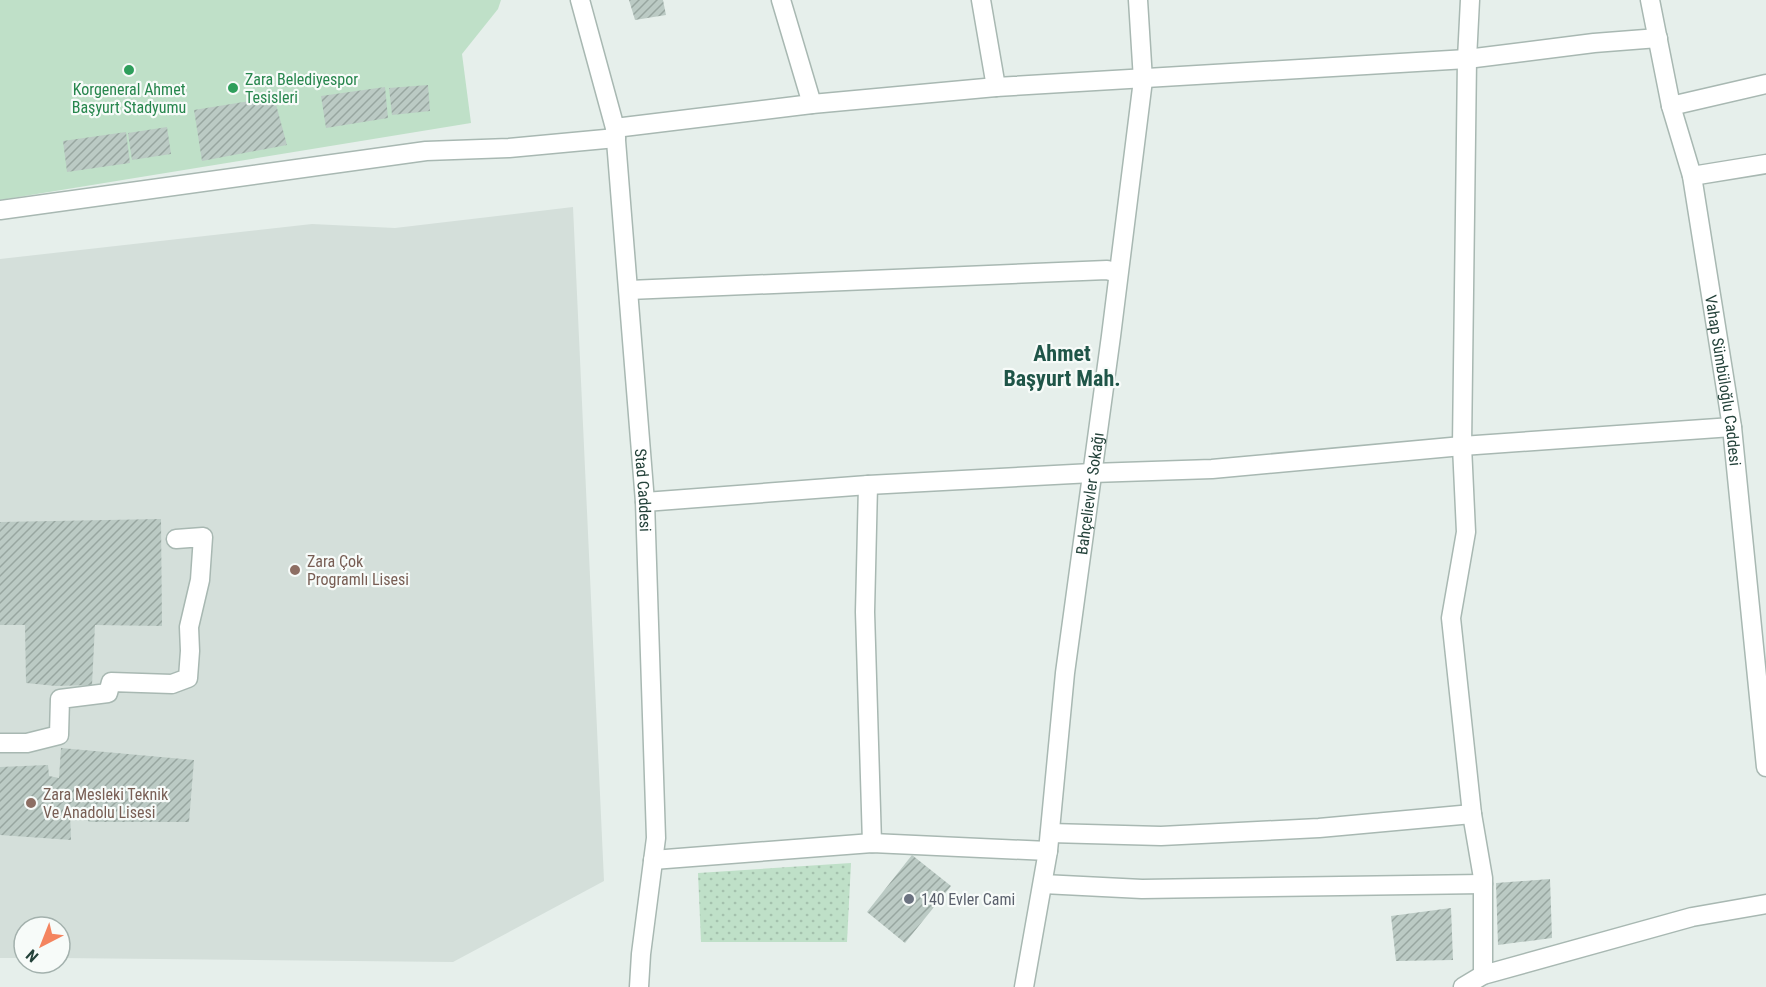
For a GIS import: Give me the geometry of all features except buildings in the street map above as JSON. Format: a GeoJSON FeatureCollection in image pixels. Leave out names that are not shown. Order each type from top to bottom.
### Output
{"type":"FeatureCollection","features":[{"type":"Feature","properties":{"kind":"street","name":"Stad Caddesi"},"geometry":{"type":"LineString","coordinates":[[580,0],[615,133],[645,502],[656,838],[639,987]]}},
{"type":"Feature","properties":{"kind":"street"},"geometry":{"type":"LineString","coordinates":[[781,0],[812,104]]}},
{"type":"Feature","properties":{"kind":"street"},"geometry":{"type":"LineString","coordinates":[[981,0],[996,87]]}},
{"type":"Feature","properties":{"kind":"street","name":"Bahçelievler Sokağı"},"geometry":{"type":"LineString","coordinates":[[1024,987],[1048,851],[1065,673],[1143,80],[1138,0]]}},
{"type":"Feature","properties":{"kind":"street"},"geometry":{"type":"LineString","coordinates":[[1470,0],[1467,59],[1462,446],[1466,532],[1451,618],[1472,814],[1483,884],[1484,975]]}},
{"type":"Feature","properties":{"kind":"street","name":"Vahap Sümbüloğlu Caddesi"},"geometry":{"type":"LineString","coordinates":[[1650,0],[1671,106],[1692,176],[1732,428],[1766,767]]}},
{"type":"Feature","properties":{"kind":"street"},"geometry":{"type":"LineString","coordinates":[[0,210],[426,151],[509,148],[812,104],[996,87],[1467,59],[1658,38]]}},
{"type":"Feature","properties":{"kind":"street"},"geometry":{"type":"LineString","coordinates":[[1671,106],[1766,84]]}},
{"type":"Feature","properties":{"kind":"street"},"geometry":{"type":"LineString","coordinates":[[1692,176],[1766,164]]}},
{"type":"Feature","properties":{"kind":"street"},"geometry":{"type":"LineString","coordinates":[[629,290],[1107,270],[1118,273]]}},
{"type":"Feature","properties":{"kind":"street"},"geometry":{"type":"LineString","coordinates":[[645,502],[868,485],[1212,469],[1462,446],[1732,428]]}},
{"type":"Feature","properties":{"kind":"street"},"geometry":{"type":"LineString","coordinates":[[868,485],[866,612],[872,843]]}},
{"type":"Feature","properties":{"kind":"street"},"geometry":{"type":"LineString","coordinates":[[0,743],[27,743],[59,735],[60,699],[108,693],[111,682],[172,684],[188,678],[189,627],[200,580],[203,537],[176,539]]}},
{"type":"Feature","properties":{"kind":"street"},"geometry":{"type":"LineString","coordinates":[[1050,833],[1161,836],[1319,828],[1472,814]]}},
{"type":"Feature","properties":{"kind":"street"},"geometry":{"type":"LineString","coordinates":[[653,860],[872,843],[1048,851]]}},
{"type":"Feature","properties":{"kind":"street"},"geometry":{"type":"LineString","coordinates":[[1043,884],[1142,890],[1483,884]]}},
{"type":"Feature","properties":{"kind":"street"},"geometry":{"type":"LineString","coordinates":[[1463,987],[1484,975],[1692,918],[1766,904]]}},
{"type":"Feature","properties":{"kind":"shaded area","name":"Zara Çok Programlı Lisesi"},"geometry":{"type":"Polygon","coordinates":[[[573,207],[604,881],[453,962],[72,958],[72,915],[12,915],[12,958],[0,958],[0,259],[312,224],[395,228],[573,207]]]}},
{"type":"Feature","properties":{"kind":"green space","name":"Zara Belediyespor Tesisleri"},"geometry":{"type":"Polygon","coordinates":[[[0,0],[501,0],[498,9],[462,54],[471,123],[0,200],[0,0]]]}},
{"type":"Feature","properties":{"kind":"green space"},"geometry":{"type":"Polygon","coordinates":[[[851,863],[847,942],[701,942],[698,873],[851,863]]]}},
{"type":"Feature","properties":{"kind":"place","name":"Korgeneral Ahmet Başyurt Stadyumu"},"geometry":{"type":"Point","coordinates":[129,70]}},
{"type":"Feature","properties":{"kind":"place","name":"Zara Belediyespor Tesisleri"},"geometry":{"type":"Point","coordinates":[233,88]}},
{"type":"Feature","properties":{"kind":"place","name":"Zara Çok Programlı Lisesi"},"geometry":{"type":"Point","coordinates":[295,570]}},
{"type":"Feature","properties":{"kind":"place","name":"Zara Mesleki Teknik Ve Anadolu Lisesi"},"geometry":{"type":"Point","coordinates":[31,803]}},
{"type":"Feature","properties":{"kind":"place","name":"140 Evler Cami"},"geometry":{"type":"Point","coordinates":[909,899]}},
{"type":"Feature","properties":{"kind":"district","name":"Ahmet Başyurt Mah."},"geometry":{"type":"Point","coordinates":[1062,366]}}]}
